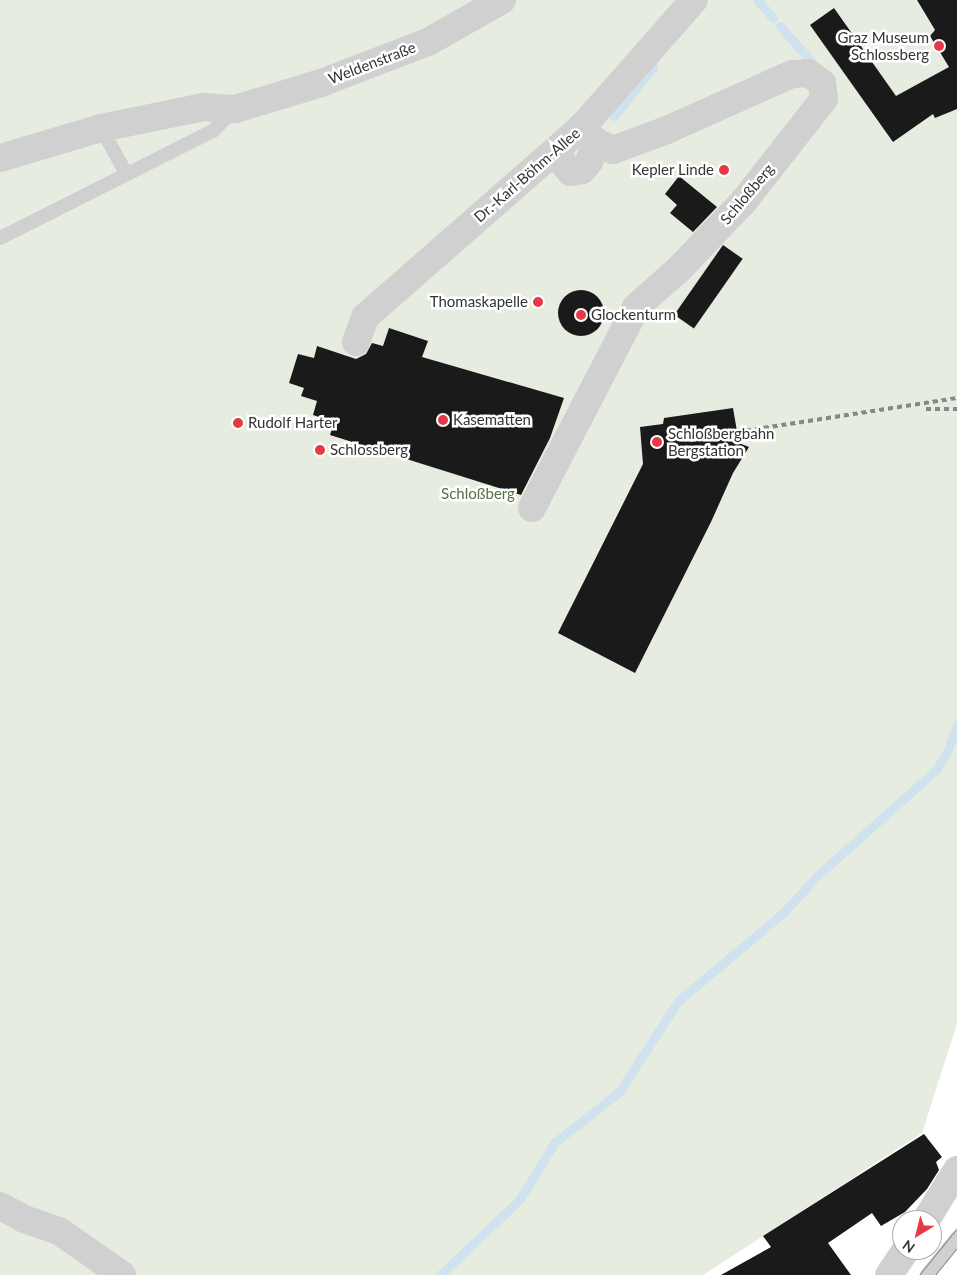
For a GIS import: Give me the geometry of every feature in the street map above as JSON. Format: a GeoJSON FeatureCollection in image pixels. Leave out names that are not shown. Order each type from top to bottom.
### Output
{"type":"FeatureCollection","features":[{"type":"Feature","properties":{"kind":"street","name":"Weldenstraße"},"geometry":{"type":"LineString","coordinates":[[0,158],[101,128],[204,107],[235,110],[321,83],[428,42],[502,0]]}},
{"type":"Feature","properties":{"kind":"street","name":"Dr.-Karl-Böhm-Allee"},"geometry":{"type":"LineString","coordinates":[[356,342],[365,317],[554,152],[589,134],[694,0]]}},
{"type":"Feature","properties":{"kind":"street","name":"Schloßberg"},"geometry":{"type":"LineString","coordinates":[[532,508],[636,307],[678,270],[744,201],[824,99],[822,83],[808,73],[792,74],[667,130],[613,150],[589,134]]}},
{"type":"Feature","properties":{"kind":"street"},"geometry":{"type":"LineString","coordinates":[[932,1210],[957,1170]]}},
{"type":"Feature","properties":{"kind":"street"},"geometry":{"type":"LineString","coordinates":[[0,1206],[24,1219],[59,1231],[122,1275]]}},
{"type":"Feature","properties":{"kind":"street"},"geometry":{"type":"LineString","coordinates":[[889,1275],[899,1260]]}},
{"type":"Feature","properties":{"kind":"lane","name":"Weldenstraße"},"geometry":{"type":"LineString","coordinates":[[0,238],[126,173],[213,131],[235,110]]}},
{"type":"Feature","properties":{"kind":"lane"},"geometry":{"type":"LineString","coordinates":[[101,128],[126,173]]}},
{"type":"Feature","properties":{"kind":"lane"},"geometry":{"type":"LineString","coordinates":[[927,1275],[957,1238]]}},
{"type":"Feature","properties":{"kind":"green space","name":"Schloßberg"},"geometry":{"type":"Polygon","coordinates":[[[0,0],[957,0],[957,1024],[922,1133],[703,1275],[0,1275],[0,0]]]}},
{"type":"Feature","properties":{"kind":"building"},"geometry":{"type":"Polygon","coordinates":[[[917,0],[957,0],[957,109],[935,118],[933,114],[893,142],[810,25],[834,8],[896,96],[949,67],[930,36],[935,30],[917,0]]]}},
{"type":"Feature","properties":{"kind":"building"},"geometry":{"type":"Polygon","coordinates":[[[679,176],[717,207],[693,232],[670,213],[677,205],[665,194],[679,176]]]}},
{"type":"Feature","properties":{"kind":"building"},"geometry":{"type":"Polygon","coordinates":[[[723,245],[743,259],[694,328],[674,315],[723,245]]]}},
{"type":"Feature","properties":{"kind":"building","name":"Glockenturm"},"geometry":{"type":"Polygon","coordinates":[[[581,290],[594,294],[600,300],[604,313],[600,326],[594,332],[581,336],[568,332],[562,326],[558,313],[562,300],[568,294],[581,290]]]}},
{"type":"Feature","properties":{"kind":"building","name":"Kasematten"},"geometry":{"type":"Polygon","coordinates":[[[389,328],[428,341],[422,357],[564,398],[550,438],[521,495],[330,435],[334,422],[313,415],[317,401],[301,396],[304,388],[289,383],[298,354],[314,358],[317,346],[356,359],[366,354],[372,343],[383,346],[389,328]]]}},
{"type":"Feature","properties":{"kind":"building"},"geometry":{"type":"Polygon","coordinates":[[[733,408],[739,443],[749,447],[733,473],[711,522],[635,673],[558,633],[643,464],[640,427],[663,424],[664,418],[733,408]]]}},
{"type":"Feature","properties":{"kind":"building"},"geometry":{"type":"Polygon","coordinates":[[[924,1134],[942,1157],[936,1162],[939,1170],[927,1189],[907,1210],[892,1210],[892,1220],[881,1226],[872,1213],[828,1243],[851,1275],[721,1275],[771,1247],[763,1236],[924,1134]]]}},
{"type":"Feature","properties":{"kind":"waterway"},"geometry":{"type":"LineString","coordinates":[[757,0],[773,18]]}},
{"type":"Feature","properties":{"kind":"waterway"},"geometry":{"type":"LineString","coordinates":[[780,26],[811,61]]}},
{"type":"Feature","properties":{"kind":"waterway"},"geometry":{"type":"LineString","coordinates":[[614,116],[653,67]]}},
{"type":"Feature","properties":{"kind":"waterway"},"geometry":{"type":"LineString","coordinates":[[440,1275],[520,1199],[554,1143],[619,1092],[678,1001],[783,913],[818,875],[936,770],[948,750],[957,725]]}},
{"type":"Feature","properties":{"kind":"tram line"},"geometry":{"type":"LineString","coordinates":[[919,1275],[957,1228]]}},
{"type":"Feature","properties":{"kind":"tram line"},"geometry":{"type":"LineString","coordinates":[[935,1275],[957,1248]]}},
{"type":"Feature","properties":{"kind":"railway"},"geometry":{"type":"LineString","coordinates":[[737,432],[957,398]]}},
{"type":"Feature","properties":{"kind":"railway"},"geometry":{"type":"LineString","coordinates":[[926,409],[957,409]]}},
{"type":"Feature","properties":{"kind":"place","name":"Graz Museum Schlossberg"},"geometry":{"type":"Point","coordinates":[939,46]}},
{"type":"Feature","properties":{"kind":"place","name":"Kepler Linde"},"geometry":{"type":"Point","coordinates":[724,170]}},
{"type":"Feature","properties":{"kind":"place","name":"Thomaskapelle"},"geometry":{"type":"Point","coordinates":[538,302]}},
{"type":"Feature","properties":{"kind":"place","name":"Glockenturm"},"geometry":{"type":"Point","coordinates":[581,315]}},
{"type":"Feature","properties":{"kind":"place","name":"Kasematten"},"geometry":{"type":"Point","coordinates":[443,420]}},
{"type":"Feature","properties":{"kind":"place","name":"Rudolf Harter"},"geometry":{"type":"Point","coordinates":[238,423]}},
{"type":"Feature","properties":{"kind":"place","name":"Schloßbergbahn Bergstation"},"geometry":{"type":"Point","coordinates":[657,442]}},
{"type":"Feature","properties":{"kind":"place","name":"Schlossberg"},"geometry":{"type":"Point","coordinates":[320,450]}}]}
